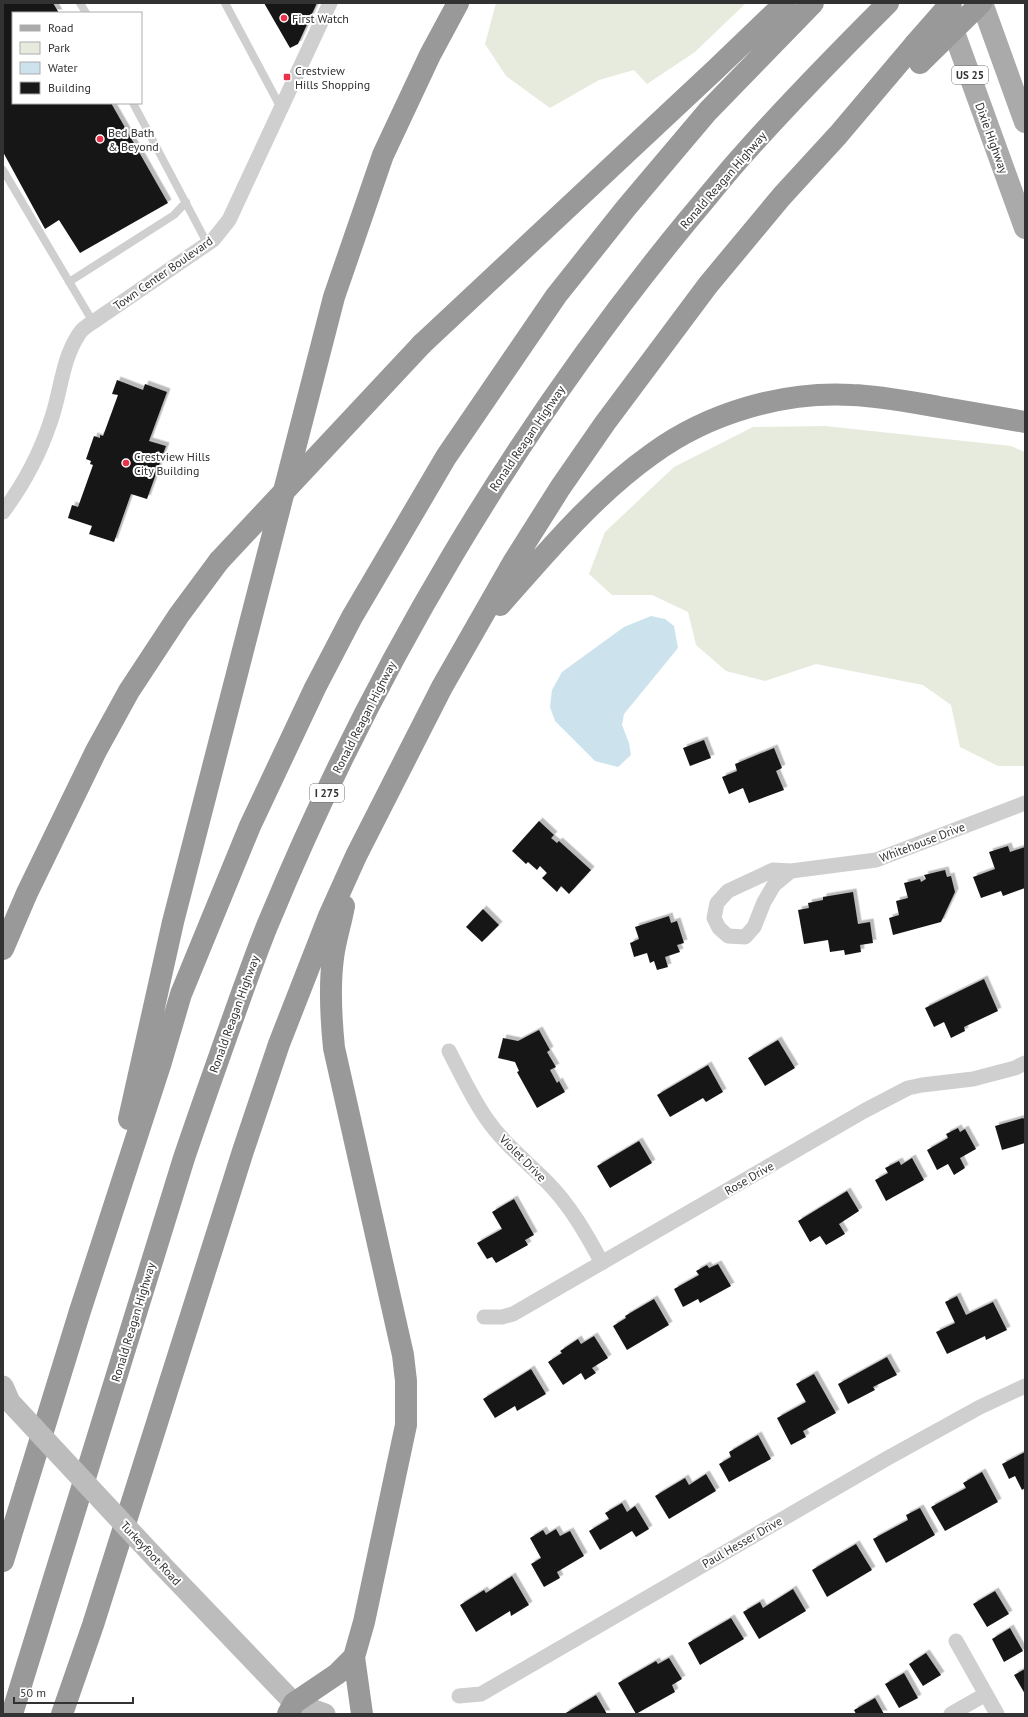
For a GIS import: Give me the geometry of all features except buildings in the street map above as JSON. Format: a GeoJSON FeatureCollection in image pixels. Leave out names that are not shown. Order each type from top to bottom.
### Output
{"type":"FeatureCollection","features":[{"type":"Feature","properties":{"kind":"highway"},"geometry":{"type":"LineString","coordinates":[[100,1250],[173,922],[334,297],[384,155],[430,55],[458,3]]}},
{"type":"Feature","properties":{"kind":"highway"},"geometry":{"type":"LineString","coordinates":[[3,949],[27,893],[96,751],[134,684],[179,615],[219,561],[422,344],[785,3]]}},
{"type":"Feature","properties":{"kind":"highway"},"geometry":{"type":"LineString","coordinates":[[3,1561],[181,994],[201,942],[250,826],[315,688],[352,617],[446,457],[556,296],[626,208],[708,111],[813,3]]}},
{"type":"Feature","properties":{"kind":"highway","name":"Ronald Reagan Highway"},"geometry":{"type":"LineString","coordinates":[[12,1714],[184,1158],[211,1078],[268,922],[357,728],[407,634],[486,499],[537,421],[614,313],[740,157],[840,51],[888,3]]}},
{"type":"Feature","properties":{"kind":"highway"},"geometry":{"type":"LineString","coordinates":[[918,54],[951,3]]}},
{"type":"Feature","properties":{"kind":"highway"},"geometry":{"type":"LineString","coordinates":[[62,1714],[93,1625],[242,1152],[279,1044],[329,916],[356,856],[442,686],[514,561],[560,488],[605,423],[708,285],[782,196],[838,135],[918,54],[982,3]]}},
{"type":"Feature","properties":{"kind":"highway"},"geometry":{"type":"LineString","coordinates":[[472,635],[576,522],[627,473],[653,453],[688,432],[734,411],[770,402],[819,395],[851,395],[888,398],[1025,422]]}},
{"type":"Feature","properties":{"kind":"highway"},"geometry":{"type":"LineString","coordinates":[[356,856],[333,957],[330,1012],[334,1048],[403,1355],[407,1405],[406,1425],[365,1614],[354,1657],[362,1714]]}},
{"type":"Feature","properties":{"kind":"highway"},"geometry":{"type":"LineString","coordinates":[[292,1710],[337,1674],[354,1657]]}},
{"type":"Feature","properties":{"kind":"main road","name":"Dixie Highway"},"geometry":{"type":"LineString","coordinates":[[943,3],[1025,228]]}},
{"type":"Feature","properties":{"kind":"main road","name":"US 25"},"geometry":{"type":"LineString","coordinates":[[982,3],[1025,122]]}},
{"type":"Feature","properties":{"kind":"main road","name":"Turkeyfoot Road"},"geometry":{"type":"LineString","coordinates":[[5,1396],[161,1564],[292,1710],[325,1714]]}},
{"type":"Feature","properties":{"kind":"street","name":"Town Center Boulevard"},"geometry":{"type":"LineString","coordinates":[[3,512],[27,477],[43,441],[51,422],[66,358],[79,332],[213,240],[229,220],[330,3]]}},
{"type":"Feature","properties":{"kind":"street","name":"Whitehouse Drive"},"geometry":{"type":"LineString","coordinates":[[791,871],[774,885],[764,902],[754,928],[745,936],[728,936],[719,928],[714,918],[717,903],[728,891],[773,870],[791,871],[876,860],[1025,803]]}},
{"type":"Feature","properties":{"kind":"street","name":"Violet Drive"},"geometry":{"type":"LineString","coordinates":[[449,1051],[485,1117],[520,1157],[548,1182],[571,1211],[602,1263]]}},
{"type":"Feature","properties":{"kind":"street","name":"Rose Drive"},"geometry":{"type":"LineString","coordinates":[[484,1317],[502,1317],[513,1314],[864,1111],[908,1088],[973,1079],[1014,1068],[1025,1063]]}},
{"type":"Feature","properties":{"kind":"street","name":"Paul Hesser Drive"},"geometry":{"type":"LineString","coordinates":[[459,1696],[481,1694],[886,1459],[980,1407],[1025,1386]]}},
{"type":"Feature","properties":{"kind":"street"},"geometry":{"type":"LineString","coordinates":[[956,1641],[998,1714]]}},
{"type":"Feature","properties":{"kind":"street"},"geometry":{"type":"LineString","coordinates":[[951,1714],[986,1694]]}},
{"type":"Feature","properties":{"kind":"lane"},"geometry":{"type":"LineString","coordinates":[[80,3],[85,12]]}},
{"type":"Feature","properties":{"kind":"lane"},"geometry":{"type":"LineString","coordinates":[[225,3],[281,108]]}},
{"type":"Feature","properties":{"kind":"lane"},"geometry":{"type":"LineString","coordinates":[[134,104],[207,243]]}},
{"type":"Feature","properties":{"kind":"lane"},"geometry":{"type":"LineString","coordinates":[[3,170],[93,322]]}},
{"type":"Feature","properties":{"kind":"lane"},"geometry":{"type":"LineString","coordinates":[[69,282],[174,214],[186,202]]}},
{"type":"Feature","properties":{"kind":"green space"},"geometry":{"type":"Polygon","coordinates":[[[496,3],[746,3],[695,52],[647,84],[634,70],[599,80],[550,108],[506,76],[485,44],[496,3]]]}},
{"type":"Feature","properties":{"kind":"green space"},"geometry":{"type":"Polygon","coordinates":[[[825,426],[1011,446],[1025,452],[1025,766],[998,766],[960,747],[951,705],[923,685],[816,664],[765,681],[726,671],[696,645],[688,612],[652,595],[612,595],[589,574],[605,532],[674,467],[753,427],[825,426]]]}},
{"type":"Feature","properties":{"kind":"water"},"geometry":{"type":"Polygon","coordinates":[[[651,616],[665,619],[674,626],[678,648],[624,714],[622,725],[629,743],[631,755],[618,767],[595,761],[555,721],[550,707],[552,690],[562,672],[624,627],[651,616]]]}},
{"type":"Feature","properties":{"kind":"place","name":"First Watch"},"geometry":{"type":"Point","coordinates":[284,18]}},
{"type":"Feature","properties":{"kind":"place","name":"Crestview Hills Shopping"},"geometry":{"type":"Point","coordinates":[287,77]}},
{"type":"Feature","properties":{"kind":"place","name":"Bed Bath & Beyond"},"geometry":{"type":"Point","coordinates":[100,139]}},
{"type":"Feature","properties":{"kind":"place","name":"Crestview Hills City Building"},"geometry":{"type":"Point","coordinates":[126,463]}}]}
